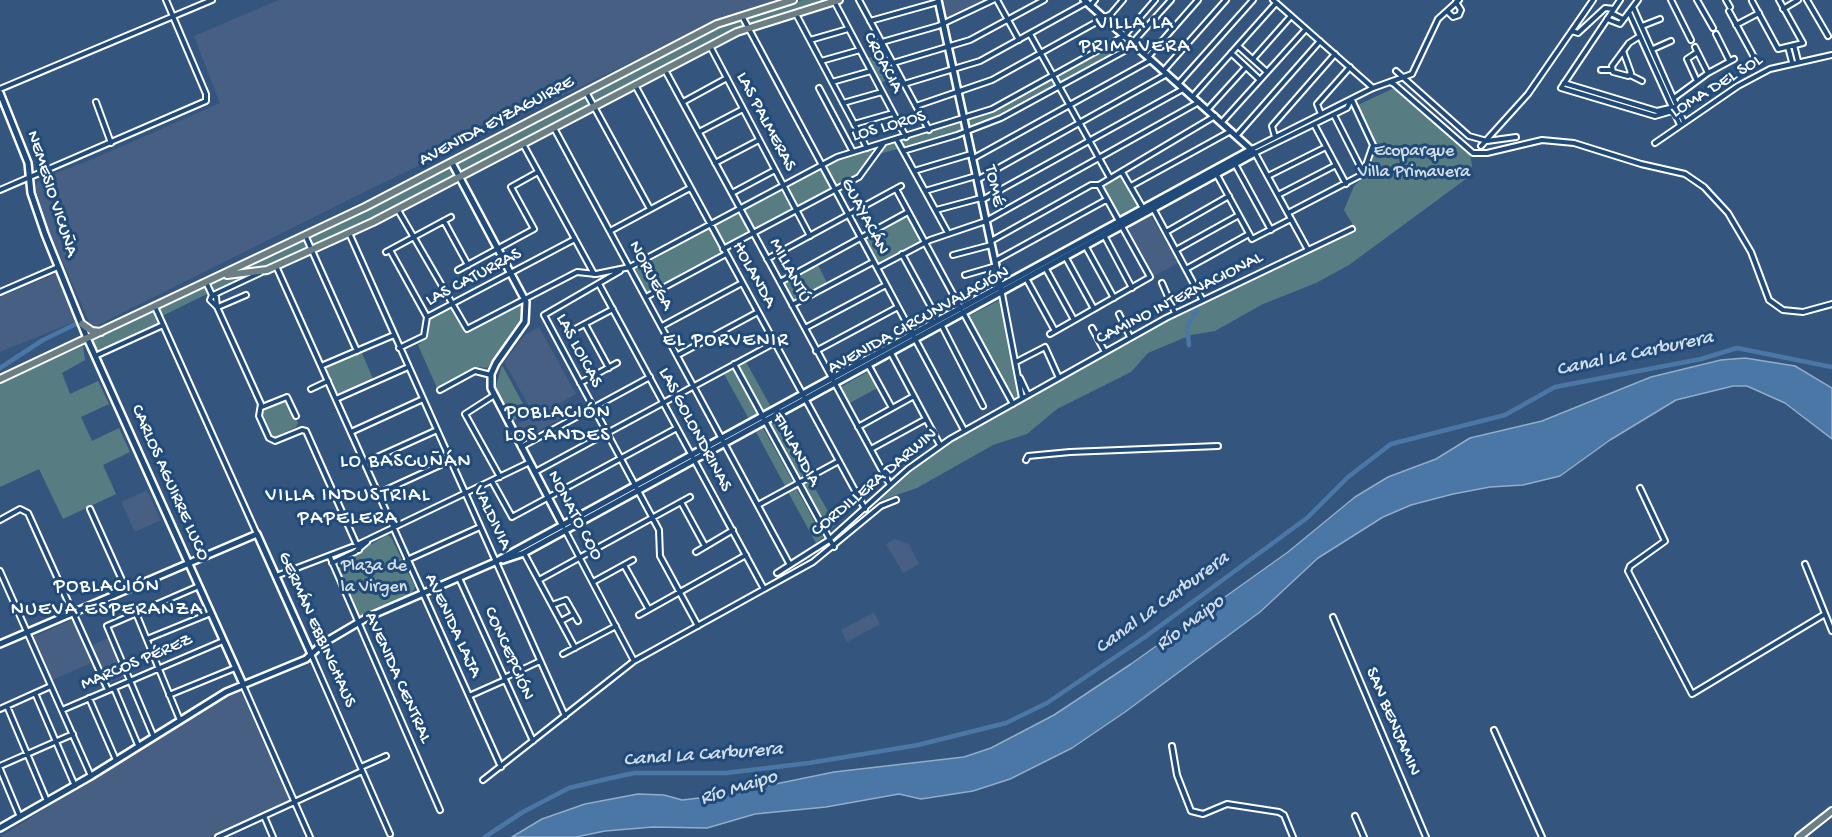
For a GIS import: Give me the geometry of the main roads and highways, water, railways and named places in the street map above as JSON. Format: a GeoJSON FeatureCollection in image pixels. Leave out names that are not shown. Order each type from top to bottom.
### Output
{"type":"FeatureCollection","features":[{"type":"Feature","properties":{"kind":"main road","name":"AVENIDA EYZAGUIRRE"},"geometry":{"type":"LineString","coordinates":[[0,379],[155,307],[452,163],[717,24],[793,0]]}},
{"type":"Feature","properties":{"kind":"main road","name":"AVENIDA EYZAGUIRRE"},"geometry":{"type":"LineString","coordinates":[[218,276],[267,270],[349,234],[749,27],[836,1]]}},
{"type":"Feature","properties":{"kind":"main road"},"geometry":{"type":"LineString","coordinates":[[82,324],[93,331],[102,332]]}},
{"type":"Feature","properties":{"kind":"main road"},"geometry":{"type":"LineString","coordinates":[[1799,837],[1832,811]]}},
{"type":"Feature","properties":{"kind":"water","name":"Río Maipo"},"geometry":{"type":"Polygon","coordinates":[[[1745,358],[1795,366],[1832,388],[1832,439],[1785,403],[1747,386],[1733,386],[1676,400],[1610,440],[1560,476],[1523,485],[1490,487],[1453,494],[1411,505],[1383,517],[1318,558],[1260,612],[1125,712],[1072,748],[1010,779],[973,791],[921,799],[899,794],[826,807],[755,814],[707,828],[653,827],[605,831],[576,837],[512,837],[542,819],[585,804],[638,794],[664,795],[682,800],[717,796],[834,772],[964,757],[991,748],[1054,715],[1131,664],[1288,552],[1355,497],[1388,477],[1436,459],[1470,438],[1542,421],[1651,377],[1721,360],[1745,358]]]}},
{"type":"Feature","properties":{"kind":"waterway"},"geometry":{"type":"LineString","coordinates":[[1189,345],[1187,328],[1199,305]]}},
{"type":"Feature","properties":{"kind":"waterway"},"geometry":{"type":"LineString","coordinates":[[0,368],[43,340],[78,323]]}},
{"type":"Feature","properties":{"kind":"waterway","name":"Canal La Carburera"},"geometry":{"type":"LineString","coordinates":[[485,837],[523,812],[569,788],[611,778],[634,773],[726,773],[809,763],[918,745],[1006,723],[1047,703],[1145,637],[1307,518],[1348,477],[1391,444],[1505,415],[1555,387],[1701,359],[1737,348],[1832,367]]}},
{"type":"Feature","properties":{"kind":"district","name":"VILLA LA PRIMAVERA"},"geometry":{"type":"Point","coordinates":[1135,36]}},
{"type":"Feature","properties":{"kind":"district","name":"EL PORVENIR"},"geometry":{"type":"Point","coordinates":[726,342]}},
{"type":"Feature","properties":{"kind":"district","name":"POBLACIÓN LOS ANDES"},"geometry":{"type":"Point","coordinates":[558,426]}},
{"type":"Feature","properties":{"kind":"district","name":"LO BASCUÑÁN"},"geometry":{"type":"Point","coordinates":[406,463]}},
{"type":"Feature","properties":{"kind":"district","name":"VILLA INDUSTRIAL PAPELERA"},"geometry":{"type":"Point","coordinates":[348,508]}},
{"type":"Feature","properties":{"kind":"district","name":"POBLACIÓN NUEVA ESPERANZA"},"geometry":{"type":"Point","coordinates":[107,600]}},
{"type":"Feature","properties":{"kind":"park label","name":"Ecoparque Villa Primavera"},"geometry":{"type":"Point","coordinates":[1414,162]}},
{"type":"Feature","properties":{"kind":"park label","name":"Plaza de la Virgen"},"geometry":{"type":"Point","coordinates":[374,577]}}]}
